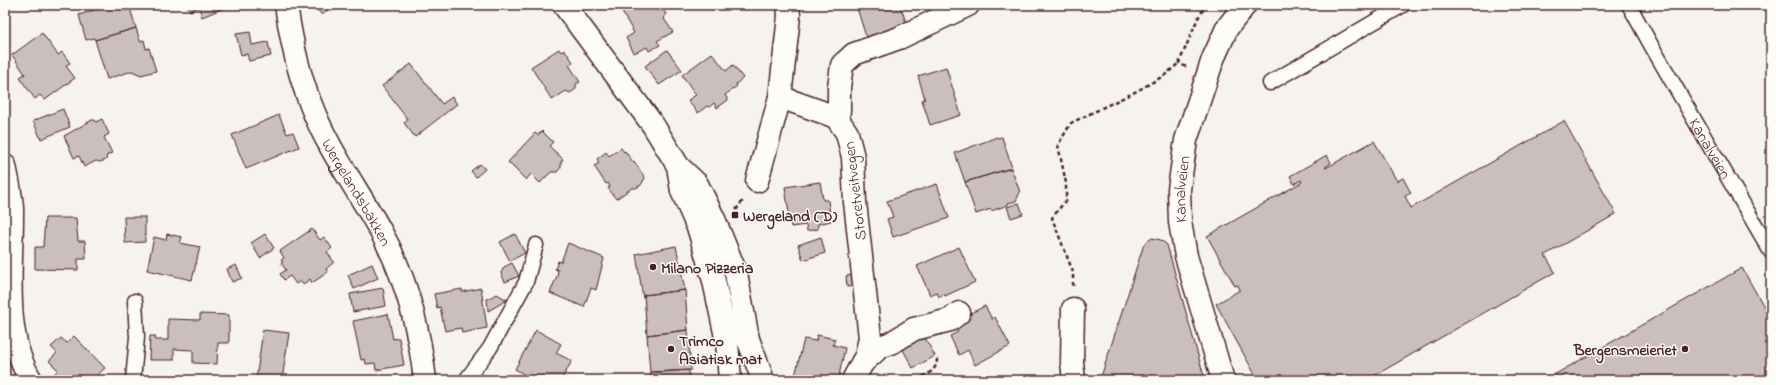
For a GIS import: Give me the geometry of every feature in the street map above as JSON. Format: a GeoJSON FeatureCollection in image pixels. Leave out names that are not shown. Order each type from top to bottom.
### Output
{"type":"FeatureCollection","features":[{"type":"Feature","properties":{"kind":"street","name":"Wergelandsbakken"},"geometry":{"type":"LineString","coordinates":[[286,5],[292,42],[311,105],[341,167],[380,230],[393,256],[410,298],[422,351],[425,380]]}},
{"type":"Feature","properties":{"kind":"street"},"geometry":{"type":"LineString","coordinates":[[564,5],[654,125],[678,166],[697,184],[714,219],[736,273],[748,339],[763,380]]}},
{"type":"Feature","properties":{"kind":"street"},"geometry":{"type":"LineString","coordinates":[[757,181],[780,97],[789,16],[788,5]]}},
{"type":"Feature","properties":{"kind":"street","name":"Kanalveien"},"geometry":{"type":"LineString","coordinates":[[1223,380],[1186,256],[1180,222],[1178,189],[1186,140],[1213,59],[1227,28],[1245,5]]}},
{"type":"Feature","properties":{"kind":"street"},"geometry":{"type":"LineString","coordinates":[[780,97],[836,116],[839,111],[839,86],[842,65],[854,54],[899,38],[968,6]]}},
{"type":"Feature","properties":{"kind":"street","name":"Storetveitvegen"},"geometry":{"type":"LineString","coordinates":[[836,116],[847,133],[853,157],[855,202],[870,338],[866,356],[857,372]]}},
{"type":"Feature","properties":{"kind":"street"},"geometry":{"type":"LineString","coordinates":[[5,166],[12,207],[11,305],[13,328],[25,371],[31,380]]}},
{"type":"Feature","properties":{"kind":"street"},"geometry":{"type":"LineString","coordinates":[[678,166],[682,191],[699,230],[714,280],[726,342],[730,380]]}},
{"type":"Feature","properties":{"kind":"street"},"geometry":{"type":"LineString","coordinates":[[1073,309],[1072,362],[1074,380]]}},
{"type":"Feature","properties":{"kind":"street","name":"Storetveitvegen"},"geometry":{"type":"LineString","coordinates":[[857,372],[880,347],[891,343],[914,329],[950,320],[959,313]]}},
{"type":"Feature","properties":{"kind":"lane"},"geometry":{"type":"LineString","coordinates":[[1270,83],[1403,5]]}},
{"type":"Feature","properties":{"kind":"lane","name":"Kanalveien"},"geometry":{"type":"LineString","coordinates":[[1629,5],[1651,46],[1771,252]]}},
{"type":"Feature","properties":{"kind":"lane"},"geometry":{"type":"LineString","coordinates":[[466,380],[490,348],[526,282],[536,245]]}},
{"type":"Feature","properties":{"kind":"lane"},"geometry":{"type":"LineString","coordinates":[[133,380],[137,337],[135,301]]}},
{"type":"Feature","properties":{"kind":"path"},"geometry":{"type":"LineString","coordinates":[[1767,5],[1771,14]]}},
{"type":"Feature","properties":{"kind":"path"},"geometry":{"type":"LineString","coordinates":[[1073,309],[1073,272],[1052,218],[1066,200],[1066,183],[1058,145],[1071,122],[1136,92],[1165,75],[1179,63]]}},
{"type":"Feature","properties":{"kind":"path"},"geometry":{"type":"LineString","coordinates":[[916,380],[933,371],[938,365],[937,356]]}},
{"type":"Feature","properties":{"kind":"building"},"geometry":{"type":"Polygon","coordinates":[[[102,5],[124,5],[125,10],[130,8],[136,28],[95,40],[94,38],[86,40],[79,15],[103,7],[102,5]]]}},
{"type":"Feature","properties":{"kind":"building"},"geometry":{"type":"Polygon","coordinates":[[[187,5],[231,5],[202,17],[199,7],[190,11],[187,5]]]}},
{"type":"Feature","properties":{"kind":"building"},"geometry":{"type":"Polygon","coordinates":[[[313,5],[333,5],[322,15],[313,5]]]}},
{"type":"Feature","properties":{"kind":"building"},"geometry":{"type":"Polygon","coordinates":[[[618,5],[660,5],[666,14],[664,19],[673,32],[657,41],[660,45],[649,51],[647,47],[634,53],[626,38],[634,33],[618,5]]]}},
{"type":"Feature","properties":{"kind":"building"},"geometry":{"type":"Polygon","coordinates":[[[856,5],[896,5],[896,7],[900,5],[908,28],[868,43],[856,5]]]}},
{"type":"Feature","properties":{"kind":"building"},"geometry":{"type":"Polygon","coordinates":[[[136,28],[140,41],[144,40],[146,49],[149,48],[156,71],[141,75],[132,71],[107,79],[95,40],[136,28]]]}},
{"type":"Feature","properties":{"kind":"building"},"geometry":{"type":"Polygon","coordinates":[[[250,32],[252,45],[268,42],[271,56],[249,61],[247,54],[241,55],[236,34],[250,32]]]}},
{"type":"Feature","properties":{"kind":"building"},"geometry":{"type":"Polygon","coordinates":[[[42,33],[58,55],[62,52],[70,63],[66,66],[75,78],[45,100],[40,95],[35,99],[22,81],[20,77],[25,74],[12,55],[42,33]]]}},
{"type":"Feature","properties":{"kind":"building"},"geometry":{"type":"Polygon","coordinates":[[[559,49],[561,52],[565,50],[573,62],[569,65],[580,82],[576,84],[576,89],[570,93],[566,91],[552,100],[531,67],[559,49]]]}},
{"type":"Feature","properties":{"kind":"building"},"geometry":{"type":"Polygon","coordinates":[[[667,50],[682,70],[659,85],[645,66],[667,50]]]}},
{"type":"Feature","properties":{"kind":"building"},"geometry":{"type":"Polygon","coordinates":[[[712,53],[726,71],[733,65],[743,78],[736,84],[737,86],[725,95],[728,100],[717,108],[714,103],[698,113],[688,100],[696,95],[682,75],[712,53]]]}},
{"type":"Feature","properties":{"kind":"building"},"geometry":{"type":"Polygon","coordinates":[[[411,64],[442,104],[452,97],[457,104],[415,137],[404,123],[408,120],[382,86],[411,64]]]}},
{"type":"Feature","properties":{"kind":"building"},"geometry":{"type":"Polygon","coordinates":[[[946,67],[961,115],[930,125],[922,100],[925,99],[918,76],[946,67]]]}},
{"type":"Feature","properties":{"kind":"building"},"geometry":{"type":"Polygon","coordinates":[[[63,109],[70,127],[41,139],[33,121],[63,109]]]}},
{"type":"Feature","properties":{"kind":"building"},"geometry":{"type":"Polygon","coordinates":[[[279,115],[287,134],[293,132],[299,147],[246,169],[232,135],[279,115]]]}},
{"type":"Feature","properties":{"kind":"building"},"geometry":{"type":"Polygon","coordinates":[[[102,119],[109,134],[104,137],[112,153],[107,155],[106,160],[100,162],[96,161],[84,167],[79,156],[74,158],[64,136],[92,120],[95,120],[96,122],[102,119]]]}},
{"type":"Feature","properties":{"kind":"building"},"geometry":{"type":"Polygon","coordinates":[[[1564,121],[1616,214],[1545,255],[1555,272],[1367,380],[1258,380],[1216,304],[1240,290],[1238,285],[1235,286],[1207,236],[1302,182],[1301,180],[1294,184],[1290,176],[1327,155],[1331,163],[1325,167],[1326,168],[1374,141],[1397,181],[1403,178],[1411,193],[1405,196],[1411,208],[1564,121]]]}},
{"type":"Feature","properties":{"kind":"building"},"geometry":{"type":"Polygon","coordinates":[[[542,131],[553,142],[549,146],[563,159],[561,162],[561,167],[557,172],[551,172],[540,183],[531,174],[526,180],[508,162],[535,133],[538,135],[542,131]]]}},
{"type":"Feature","properties":{"kind":"building"},"geometry":{"type":"Polygon","coordinates":[[[997,137],[1002,137],[1012,168],[965,182],[955,153],[997,137]]]}},
{"type":"Feature","properties":{"kind":"building"},"geometry":{"type":"Polygon","coordinates":[[[621,148],[633,162],[634,161],[645,178],[641,185],[636,188],[632,188],[616,199],[608,188],[610,187],[608,183],[606,184],[594,166],[599,163],[597,159],[606,152],[609,156],[621,148]]]}},
{"type":"Feature","properties":{"kind":"building"},"geometry":{"type":"Polygon","coordinates":[[[480,164],[485,169],[476,177],[471,171],[480,164]]]}},
{"type":"Feature","properties":{"kind":"building"},"geometry":{"type":"Polygon","coordinates":[[[1011,168],[1020,192],[1016,201],[991,211],[991,209],[976,214],[965,182],[1011,168]]]}},
{"type":"Feature","properties":{"kind":"building"},"geometry":{"type":"Polygon","coordinates":[[[820,182],[823,200],[828,200],[831,221],[818,224],[818,229],[807,231],[806,225],[791,227],[785,187],[820,182]]]}},
{"type":"Feature","properties":{"kind":"building"},"geometry":{"type":"Polygon","coordinates":[[[937,184],[949,218],[893,237],[887,219],[893,217],[887,201],[937,184]]]}},
{"type":"Feature","properties":{"kind":"building"},"geometry":{"type":"Polygon","coordinates":[[[1019,203],[1023,214],[1011,218],[1007,207],[1019,203]]]}},
{"type":"Feature","properties":{"kind":"building"},"geometry":{"type":"Polygon","coordinates":[[[124,217],[145,217],[145,242],[125,243],[124,217]]]}},
{"type":"Feature","properties":{"kind":"building"},"geometry":{"type":"Polygon","coordinates":[[[45,218],[76,218],[78,241],[85,241],[86,259],[78,259],[78,270],[35,269],[35,247],[43,247],[45,218]]]}},
{"type":"Feature","properties":{"kind":"building"},"geometry":{"type":"Polygon","coordinates":[[[312,229],[320,240],[324,237],[332,248],[327,252],[334,262],[326,269],[328,272],[312,283],[310,279],[305,283],[302,284],[300,281],[296,284],[290,276],[284,280],[280,274],[286,270],[281,263],[283,262],[281,260],[284,258],[280,251],[312,229]]]}},
{"type":"Feature","properties":{"kind":"building"},"geometry":{"type":"Polygon","coordinates":[[[167,234],[182,237],[180,243],[200,247],[192,280],[147,270],[154,237],[166,240],[167,234]]]}},
{"type":"Feature","properties":{"kind":"building"},"geometry":{"type":"Polygon","coordinates":[[[265,234],[274,248],[260,258],[251,243],[265,234]]]}},
{"type":"Feature","properties":{"kind":"building"},"geometry":{"type":"Polygon","coordinates":[[[515,234],[525,253],[510,261],[500,242],[515,234]]]}},
{"type":"Feature","properties":{"kind":"building"},"geometry":{"type":"Polygon","coordinates":[[[821,237],[825,253],[803,260],[798,245],[821,237]]]}},
{"type":"Feature","properties":{"kind":"building"},"geometry":{"type":"Polygon","coordinates":[[[1152,238],[1161,240],[1167,245],[1205,380],[1100,380],[1144,244],[1152,238]]]}},
{"type":"Feature","properties":{"kind":"building"},"geometry":{"type":"Polygon","coordinates":[[[568,243],[604,258],[596,290],[591,288],[584,307],[550,293],[557,276],[558,270],[555,269],[558,261],[561,262],[568,243]]]}},
{"type":"Feature","properties":{"kind":"building"},"geometry":{"type":"Polygon","coordinates":[[[676,246],[685,290],[644,295],[643,298],[636,254],[676,246]]]}},
{"type":"Feature","properties":{"kind":"building"},"geometry":{"type":"Polygon","coordinates":[[[959,247],[975,282],[945,296],[944,294],[939,297],[937,292],[930,295],[917,266],[959,247]]]}},
{"type":"Feature","properties":{"kind":"building"},"geometry":{"type":"Polygon","coordinates":[[[512,263],[519,276],[505,282],[501,273],[504,267],[512,263]]]}},
{"type":"Feature","properties":{"kind":"building"},"geometry":{"type":"Polygon","coordinates":[[[372,264],[378,278],[354,289],[348,275],[372,264]]]}},
{"type":"Feature","properties":{"kind":"building"},"geometry":{"type":"Polygon","coordinates":[[[236,265],[242,278],[232,282],[227,269],[236,265]]]}},
{"type":"Feature","properties":{"kind":"building","name":"Bergensmeieriet"},"geometry":{"type":"Polygon","coordinates":[[[1742,268],[1771,319],[1771,380],[1545,380],[1742,268]]]}},
{"type":"Feature","properties":{"kind":"building"},"geometry":{"type":"Polygon","coordinates":[[[853,275],[854,286],[847,287],[846,276],[853,275]]]}},
{"type":"Feature","properties":{"kind":"building"},"geometry":{"type":"Polygon","coordinates":[[[383,288],[386,306],[353,312],[350,294],[383,288]]]}},
{"type":"Feature","properties":{"kind":"building"},"geometry":{"type":"Polygon","coordinates":[[[481,288],[487,328],[462,333],[461,328],[445,331],[440,307],[437,308],[434,294],[462,289],[462,292],[481,288]]]}},
{"type":"Feature","properties":{"kind":"building"},"geometry":{"type":"Polygon","coordinates":[[[685,290],[688,330],[647,335],[644,295],[685,290]]]}},
{"type":"Feature","properties":{"kind":"building"},"geometry":{"type":"Polygon","coordinates":[[[497,294],[507,300],[488,311],[487,299],[497,294]]]}},
{"type":"Feature","properties":{"kind":"building"},"geometry":{"type":"Polygon","coordinates":[[[985,306],[992,319],[995,317],[1010,346],[975,365],[968,350],[959,355],[950,336],[958,332],[953,322],[985,306]]]}},
{"type":"Feature","properties":{"kind":"building"},"geometry":{"type":"Polygon","coordinates":[[[200,314],[229,315],[229,343],[218,343],[217,364],[193,363],[193,350],[174,349],[174,360],[149,360],[150,336],[156,336],[155,340],[168,340],[168,319],[200,320],[200,314]]]}},
{"type":"Feature","properties":{"kind":"building"},"geometry":{"type":"Polygon","coordinates":[[[388,314],[393,339],[399,338],[404,365],[376,370],[375,363],[366,364],[365,359],[361,360],[353,321],[388,314]]]}},
{"type":"Feature","properties":{"kind":"building"},"geometry":{"type":"Polygon","coordinates":[[[263,330],[289,333],[282,380],[256,380],[263,330]]]}},
{"type":"Feature","properties":{"kind":"building"},"geometry":{"type":"Polygon","coordinates":[[[536,330],[561,344],[556,353],[572,361],[561,380],[523,380],[525,375],[515,369],[536,330]]]}},
{"type":"Feature","properties":{"kind":"building"},"geometry":{"type":"Polygon","coordinates":[[[688,330],[691,370],[650,372],[647,335],[688,330]]]}},
{"type":"Feature","properties":{"kind":"building"},"geometry":{"type":"Polygon","coordinates":[[[817,335],[835,339],[833,345],[845,348],[838,380],[805,380],[795,376],[804,339],[816,341],[817,335]]]}},
{"type":"Feature","properties":{"kind":"building"},"geometry":{"type":"Polygon","coordinates":[[[74,336],[105,368],[92,380],[60,380],[54,374],[58,370],[49,361],[57,353],[51,347],[61,338],[67,343],[74,336]]]}},
{"type":"Feature","properties":{"kind":"building"},"geometry":{"type":"Polygon","coordinates":[[[924,336],[935,356],[913,368],[902,348],[924,336]]]}},
{"type":"Feature","properties":{"kind":"building"},"geometry":{"type":"Polygon","coordinates":[[[689,370],[689,380],[650,380],[651,373],[689,370]]]}},
{"type":"Feature","properties":{"kind":"place","name":"Wergeland (D)"},"geometry":{"type":"Point","coordinates":[735,215]}},
{"type":"Feature","properties":{"kind":"place","name":"Milano Pizzeria"},"geometry":{"type":"Point","coordinates":[653,267]}},
{"type":"Feature","properties":{"kind":"place","name":"Trimco Asiatisk mat"},"geometry":{"type":"Point","coordinates":[671,349]}},
{"type":"Feature","properties":{"kind":"place","name":"Bergensmeieriet"},"geometry":{"type":"Point","coordinates":[1685,349]}}]}
